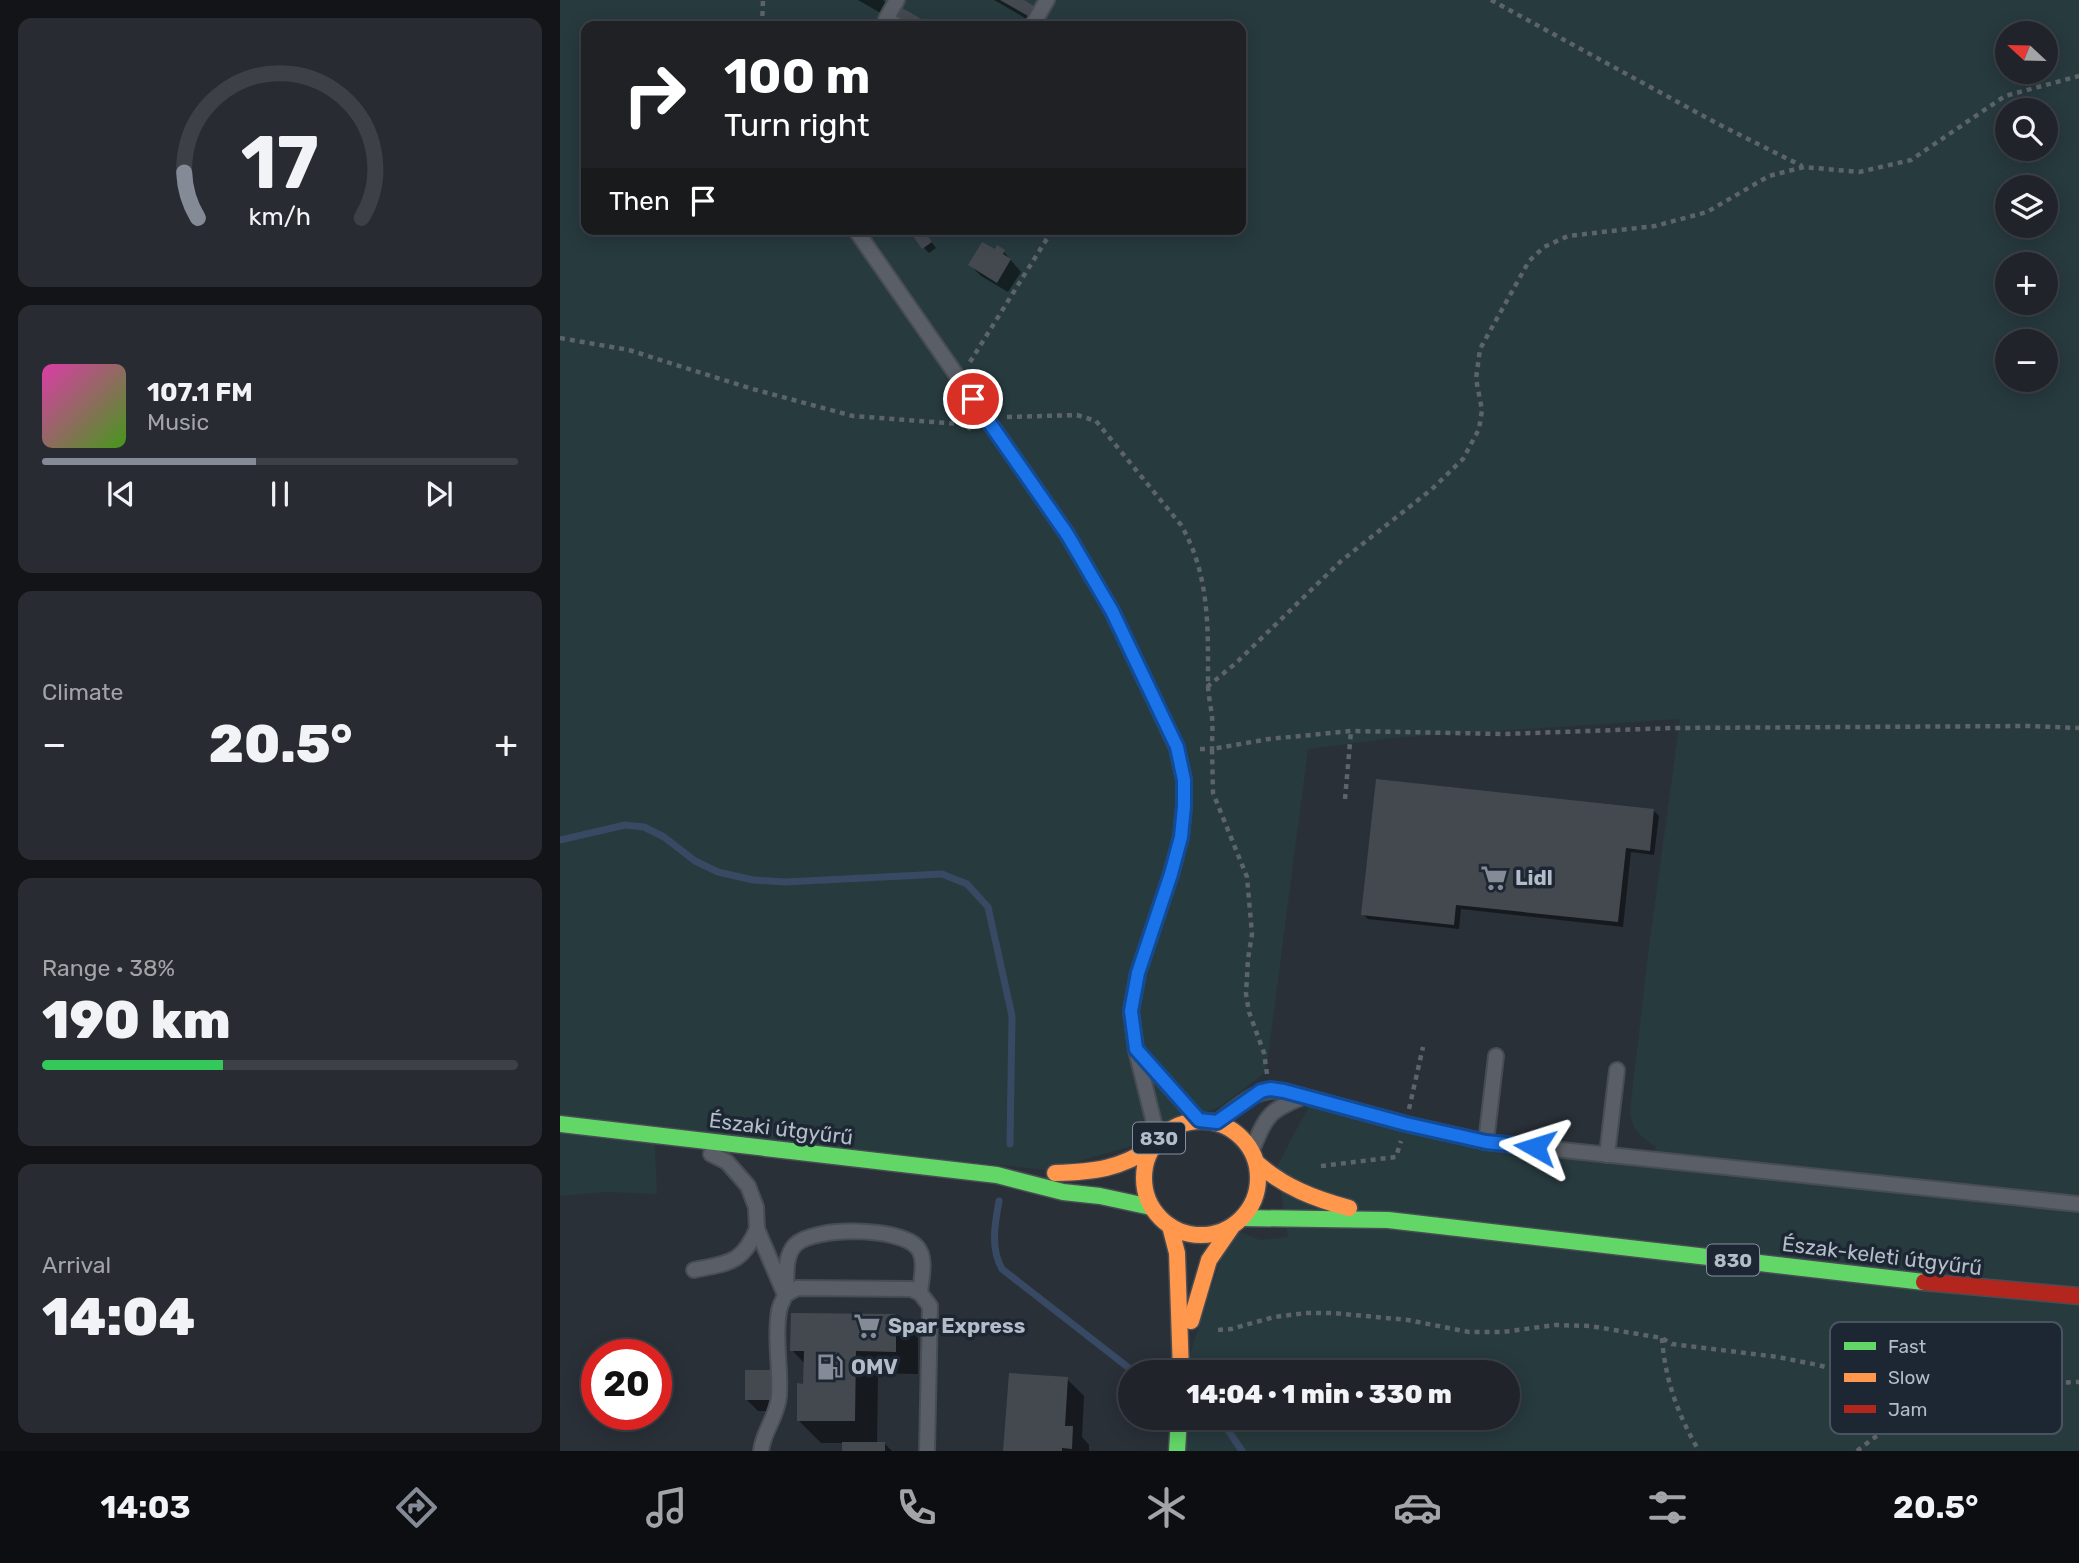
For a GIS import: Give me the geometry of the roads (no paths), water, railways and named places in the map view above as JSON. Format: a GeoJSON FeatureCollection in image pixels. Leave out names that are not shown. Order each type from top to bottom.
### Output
{"type":"FeatureCollection","features":[{"type":"Feature","properties":{"kind":"main road","name":"830"},"geometry":{"type":"LineString","coordinates":[[1237,1223],[1216,1234],[1200,1236],[1184,1233],[1170,1226],[1151,1207],[1144,1177],[1146,1161],[1155,1143],[1181,1124],[1199,1120],[1217,1122],[1231,1128],[1243,1138],[1255,1157]]}},
{"type":"Feature","properties":{"kind":"main road","name":"Északi útgyűrű"},"geometry":{"type":"LineString","coordinates":[[560,1124],[997,1175],[1063,1192],[1100,1196],[1151,1207]]}},
{"type":"Feature","properties":{"kind":"main road","name":"Északi útgyűrű"},"geometry":{"type":"LineString","coordinates":[[997,1175],[1110,1170],[1130,1162],[1155,1143]]}},
{"type":"Feature","properties":{"kind":"main road","name":"Észak-keleti útgyűrű"},"geometry":{"type":"LineString","coordinates":[[1255,1157],[1270,1175],[1306,1195],[1388,1220]]}},
{"type":"Feature","properties":{"kind":"main road"},"geometry":{"type":"LineString","coordinates":[[1182,1360],[1208,1264],[1220,1239],[1254,1202],[1259,1183],[1255,1157]]}},
{"type":"Feature","properties":{"kind":"main road","name":"Észak-keleti útgyűrű"},"geometry":{"type":"LineString","coordinates":[[1237,1223],[1388,1220],[1981,1289],[2079,1296]]}},
{"type":"Feature","properties":{"kind":"main road"},"geometry":{"type":"LineString","coordinates":[[1170,1226],[1177,1253],[1181,1360]]}},
{"type":"Feature","properties":{"kind":"main road"},"geometry":{"type":"LineString","coordinates":[[1177,1451],[1178,1430]]}},
{"type":"Feature","properties":{"kind":"lane"},"geometry":{"type":"LineString","coordinates":[[889,21],[886,19],[897,0]]}},
{"type":"Feature","properties":{"kind":"lane"},"geometry":{"type":"LineString","coordinates":[[1035,21],[1047,0]]}},
{"type":"Feature","properties":{"kind":"lane"},"geometry":{"type":"LineString","coordinates":[[859,235],[1067,534],[1138,663],[1177,747],[1184,780],[1181,837],[1138,973],[1131,1011],[1155,1143]]}},
{"type":"Feature","properties":{"kind":"lane"},"geometry":{"type":"LineString","coordinates":[[1136,1049],[1199,1120]]}},
{"type":"Feature","properties":{"kind":"lane"},"geometry":{"type":"LineString","coordinates":[[1486,1142],[1496,1056]]}},
{"type":"Feature","properties":{"kind":"lane"},"geometry":{"type":"LineString","coordinates":[[1607,1155],[1617,1070]]}},
{"type":"Feature","properties":{"kind":"lane"},"geometry":{"type":"LineString","coordinates":[[1217,1122],[1261,1091],[1270,1089],[1486,1142],[2079,1204]]}},
{"type":"Feature","properties":{"kind":"lane"},"geometry":{"type":"LineString","coordinates":[[1255,1157],[1270,1115],[1277,1108],[1303,1097]]}},
{"type":"Feature","properties":{"kind":"lane"},"geometry":{"type":"LineString","coordinates":[[679,1138],[727,1162],[748,1186],[756,1207],[757,1230],[785,1295]]}},
{"type":"Feature","properties":{"kind":"lane"},"geometry":{"type":"LineString","coordinates":[[694,1270],[729,1263],[748,1249],[757,1230]]}},
{"type":"Feature","properties":{"kind":"lane"},"geometry":{"type":"LineString","coordinates":[[761,1451],[762,1440],[774,1420],[779,1397],[779,1310],[785,1295],[787,1260],[794,1246],[806,1238],[832,1232],[886,1234],[908,1241],[917,1247],[923,1256],[920,1293]]}},
{"type":"Feature","properties":{"kind":"lane"},"geometry":{"type":"LineString","coordinates":[[785,1295],[797,1288],[911,1289],[920,1293],[930,1306],[927,1451]]}},
{"type":"Feature","properties":{"kind":"waterway"},"geometry":{"type":"LineString","coordinates":[[560,840],[625,825],[644,827],[664,837],[695,861],[718,872],[753,880],[785,882],[942,874],[967,884],[988,907],[1012,1016],[1010,1144]]}},
{"type":"Feature","properties":{"kind":"waterway"},"geometry":{"type":"LineString","coordinates":[[999,1201],[995,1244],[1002,1269],[1119,1360]]}},
{"type":"Feature","properties":{"kind":"waterway"},"geometry":{"type":"LineString","coordinates":[[1228,1430],[1242,1451]]}},
{"type":"Feature","properties":{"kind":"place","name":"Lidl"},"geometry":{"type":"Point","coordinates":[1494,878]}},
{"type":"Feature","properties":{"kind":"place","name":"Spar Express"},"geometry":{"type":"Point","coordinates":[867,1326]}},
{"type":"Feature","properties":{"kind":"place","name":"OMV"},"geometry":{"type":"Point","coordinates":[830,1367]}}]}
